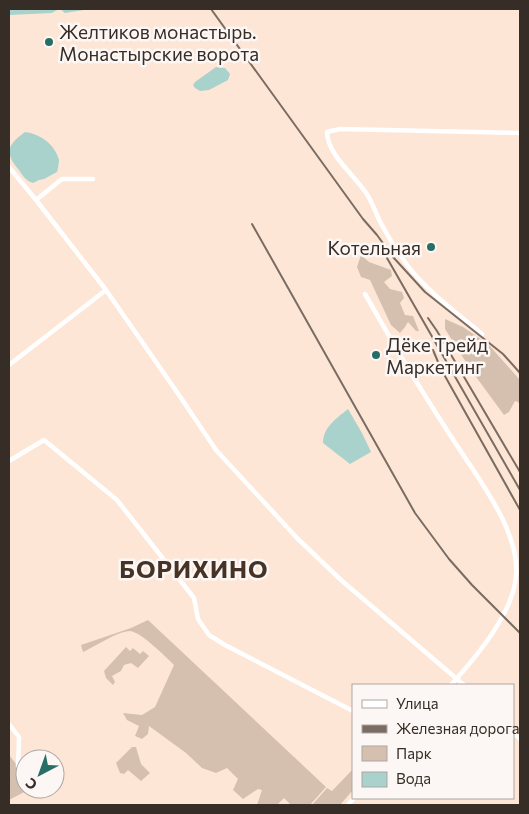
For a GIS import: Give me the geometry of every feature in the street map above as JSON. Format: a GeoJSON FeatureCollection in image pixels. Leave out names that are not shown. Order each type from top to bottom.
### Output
{"type":"FeatureCollection","features":[{"type":"Feature","properties":{"kind":"street"},"geometry":{"type":"LineString","coordinates":[[482,334],[421,282],[408,266],[383,227],[368,196],[335,154],[327,139],[326,132],[340,129],[520,133]]}},
{"type":"Feature","properties":{"kind":"street"},"geometry":{"type":"LineString","coordinates":[[9,167],[106,290],[216,450],[297,538],[341,580],[463,684]]}},
{"type":"Feature","properties":{"kind":"street"},"geometry":{"type":"LineString","coordinates":[[36,200],[62,180],[93,179]]}},
{"type":"Feature","properties":{"kind":"street"},"geometry":{"type":"LineString","coordinates":[[9,365],[106,290]]}},
{"type":"Feature","properties":{"kind":"street"},"geometry":{"type":"LineString","coordinates":[[365,294],[399,354],[488,492],[512,540],[516,569],[515,583],[507,607],[469,666],[452,684]]}},
{"type":"Feature","properties":{"kind":"street"},"geometry":{"type":"LineString","coordinates":[[9,462],[44,440],[117,500],[194,598],[198,619],[209,635],[352,710]]}},
{"type":"Feature","properties":{"kind":"street"},"geometry":{"type":"LineString","coordinates":[[9,724],[19,737],[19,749]]}},
{"type":"Feature","properties":{"kind":"green space"},"geometry":{"type":"Polygon","coordinates":[[[361,255],[369,262],[391,270],[392,276],[384,282],[390,289],[402,292],[404,298],[400,303],[405,315],[413,316],[419,331],[416,331],[408,322],[400,333],[391,325],[370,280],[361,277],[357,267],[361,255]]]}},
{"type":"Feature","properties":{"kind":"green space"},"geometry":{"type":"Polygon","coordinates":[[[445,319],[463,327],[488,344],[520,380],[520,403],[515,401],[509,412],[504,415],[471,370],[445,329],[445,319]]]}},
{"type":"Feature","properties":{"kind":"green space"},"geometry":{"type":"Polygon","coordinates":[[[148,620],[326,787],[310,805],[291,805],[284,798],[277,805],[257,805],[262,790],[258,789],[243,799],[233,790],[238,779],[227,768],[216,773],[202,768],[186,753],[149,726],[148,734],[142,739],[135,736],[139,726],[127,720],[123,713],[142,715],[155,707],[174,665],[147,640],[135,632],[130,631],[113,636],[83,652],[81,645],[131,628],[148,620]]]}},
{"type":"Feature","properties":{"kind":"green space"},"geometry":{"type":"Polygon","coordinates":[[[126,647],[130,651],[133,648],[140,654],[143,651],[149,656],[138,668],[131,663],[124,665],[121,671],[112,676],[115,682],[113,685],[106,678],[104,671],[126,647]]]}},
{"type":"Feature","properties":{"kind":"green space"},"geometry":{"type":"Polygon","coordinates":[[[132,747],[136,747],[141,764],[150,773],[141,781],[128,770],[124,774],[120,773],[116,763],[132,747]]]}},
{"type":"Feature","properties":{"kind":"green space"},"geometry":{"type":"Polygon","coordinates":[[[9,755],[15,762],[15,797],[9,800],[9,755]]]}},
{"type":"Feature","properties":{"kind":"green space"},"geometry":{"type":"Polygon","coordinates":[[[352,770],[352,791],[340,805],[312,805],[327,788],[332,791],[352,770]]]}},
{"type":"Feature","properties":{"kind":"water"},"geometry":{"type":"Polygon","coordinates":[[[9,9],[60,9],[52,13],[9,15],[9,9]]]}},
{"type":"Feature","properties":{"kind":"water"},"geometry":{"type":"Polygon","coordinates":[[[60,9],[90,9],[65,13],[60,9]]]}},
{"type":"Feature","properties":{"kind":"water"},"geometry":{"type":"Polygon","coordinates":[[[216,67],[225,68],[230,74],[228,80],[209,90],[200,91],[195,88],[193,85],[195,82],[216,67]]]}},
{"type":"Feature","properties":{"kind":"water"},"geometry":{"type":"Polygon","coordinates":[[[25,132],[36,135],[46,141],[54,149],[59,160],[57,172],[33,183],[23,176],[11,159],[10,154],[11,145],[25,132]]]}},
{"type":"Feature","properties":{"kind":"water"},"geometry":{"type":"Polygon","coordinates":[[[348,409],[371,452],[350,464],[323,443],[325,432],[335,419],[348,409]]]}},
{"type":"Feature","properties":{"kind":"railway"},"geometry":{"type":"LineString","coordinates":[[211,9],[363,219],[393,257],[425,292],[503,354],[520,373]]}},
{"type":"Feature","properties":{"kind":"railway"},"geometry":{"type":"LineString","coordinates":[[252,224],[415,513],[449,559],[520,633]]}},
{"type":"Feature","properties":{"kind":"railway"},"geometry":{"type":"LineString","coordinates":[[387,258],[520,490]]}},
{"type":"Feature","properties":{"kind":"railway"},"geometry":{"type":"LineString","coordinates":[[428,318],[520,472]]}},
{"type":"Feature","properties":{"kind":"railway"},"geometry":{"type":"LineString","coordinates":[[433,350],[441,369],[520,510]]}},
{"type":"Feature","properties":{"kind":"place","name":"Желтиков монастырь. Монастырские ворота"},"geometry":{"type":"Point","coordinates":[49,42]}},
{"type":"Feature","properties":{"kind":"place","name":"Котельная"},"geometry":{"type":"Point","coordinates":[431,247]}},
{"type":"Feature","properties":{"kind":"place","name":"Дёке Трейд Маркетинг"},"geometry":{"type":"Point","coordinates":[376,355]}},
{"type":"Feature","properties":{"kind":"district","name":"БОРИХИНО"},"geometry":{"type":"Point","coordinates":[194,568]}}]}
